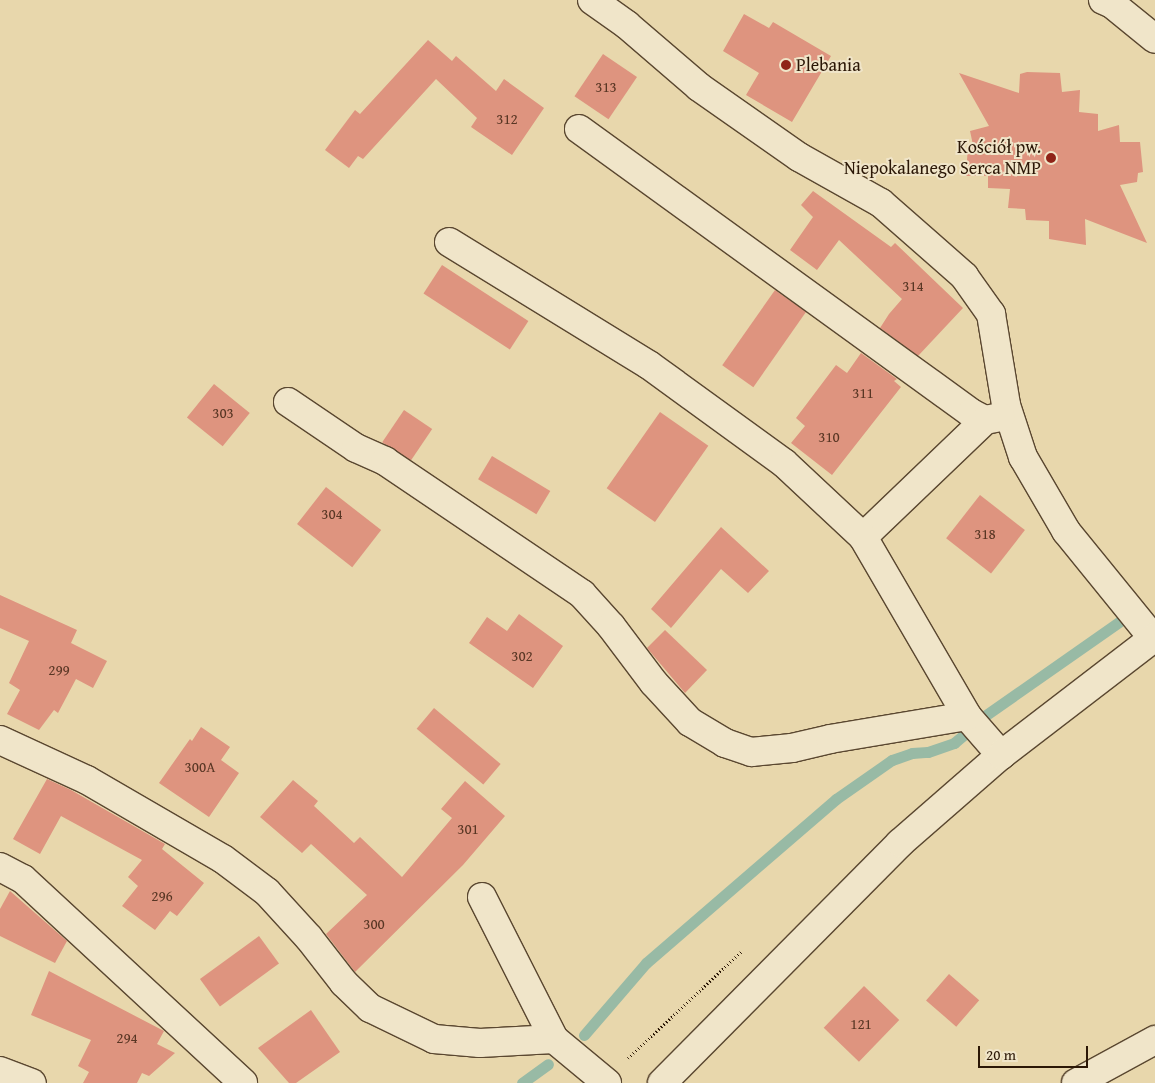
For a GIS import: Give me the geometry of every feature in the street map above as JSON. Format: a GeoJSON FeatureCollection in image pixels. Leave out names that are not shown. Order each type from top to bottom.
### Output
{"type":"FeatureCollection","features":[{"type":"Feature","properties":{"kind":"street"},"geometry":{"type":"LineString","coordinates":[[592,0],[626,25],[699,87],[799,157],[881,203],[964,276],[991,314],[1006,405],[997,417],[863,537]]}},
{"type":"Feature","properties":{"kind":"street"},"geometry":{"type":"LineString","coordinates":[[1103,0],[1112,4],[1155,39]]}},
{"type":"Feature","properties":{"kind":"street"},"geometry":{"type":"LineString","coordinates":[[579,129],[971,413],[997,417],[1023,457],[1066,531],[1154,638],[1001,755],[900,843],[662,1083]]}},
{"type":"Feature","properties":{"kind":"street"},"geometry":{"type":"LineString","coordinates":[[449,242],[649,365],[784,463],[863,537],[967,716],[1001,755]]}},
{"type":"Feature","properties":{"kind":"street"},"geometry":{"type":"LineString","coordinates":[[288,402],[356,448],[385,461],[582,594],[611,626],[654,684],[690,722],[725,743],[751,752],[792,748],[830,739],[967,716]]}},
{"type":"Feature","properties":{"kind":"street"},"geometry":{"type":"LineString","coordinates":[[0,740],[87,780],[223,859],[268,892],[310,938],[344,983],[370,1008],[434,1039],[480,1043],[554,1039]]}},
{"type":"Feature","properties":{"kind":"street"},"geometry":{"type":"LineString","coordinates":[[0,867],[23,879],[243,1083]]}},
{"type":"Feature","properties":{"kind":"street"},"geometry":{"type":"LineString","coordinates":[[482,897],[554,1039],[607,1083]]}},
{"type":"Feature","properties":{"kind":"street"},"geometry":{"type":"LineString","coordinates":[[1076,1083],[1155,1040]]}},
{"type":"Feature","properties":{"kind":"street"},"geometry":{"type":"LineString","coordinates":[[0,1071],[32,1083]]}},
{"type":"Feature","properties":{"kind":"building","name":"Plebania"},"geometry":{"type":"Polygon","coordinates":[[[744,14],[769,28],[773,22],[831,56],[792,122],[746,95],[759,73],[723,51],[744,14]]]}},
{"type":"Feature","properties":{"kind":"building"},"geometry":{"type":"Polygon","coordinates":[[[428,40],[452,61],[456,56],[496,91],[504,79],[544,108],[512,155],[471,127],[477,118],[436,79],[363,159],[358,156],[349,168],[325,150],[355,110],[360,114],[428,40]]]}},
{"type":"Feature","properties":{"kind":"building"},"geometry":{"type":"Polygon","coordinates":[[[603,54],[637,77],[608,119],[574,96],[603,54]]]}},
{"type":"Feature","properties":{"kind":"building","name":"Kościół pw. Niepokalanego Serca NMP"},"geometry":{"type":"Polygon","coordinates":[[[1027,72],[1060,73],[1062,92],[1080,90],[1079,112],[1098,114],[1098,131],[1119,125],[1120,142],[1140,142],[1143,172],[1138,173],[1137,182],[1120,185],[1147,243],[1085,219],[1086,245],[1049,239],[1049,221],[1026,220],[1025,209],[1008,208],[1010,189],[988,188],[988,176],[966,176],[968,145],[973,145],[970,131],[989,126],[959,73],[1019,93],[1020,74],[1027,72]]]}},
{"type":"Feature","properties":{"kind":"building"},"geometry":{"type":"Polygon","coordinates":[[[813,191],[891,247],[895,243],[963,308],[918,356],[880,328],[902,299],[839,240],[817,270],[790,250],[813,217],[801,205],[813,191]]]}},
{"type":"Feature","properties":{"kind":"building"},"geometry":{"type":"Polygon","coordinates":[[[442,265],[528,321],[510,350],[423,294],[442,265]]]}},
{"type":"Feature","properties":{"kind":"building"},"geometry":{"type":"Polygon","coordinates":[[[775,290],[806,312],[753,387],[722,365],[775,290]]]}},
{"type":"Feature","properties":{"kind":"building"},"geometry":{"type":"Polygon","coordinates":[[[861,353],[897,379],[894,381],[901,387],[832,475],[791,443],[805,426],[796,418],[836,365],[847,373],[861,353]]]}},
{"type":"Feature","properties":{"kind":"building"},"geometry":{"type":"Polygon","coordinates":[[[214,384],[250,413],[223,446],[187,417],[214,384]]]}},
{"type":"Feature","properties":{"kind":"building"},"geometry":{"type":"Polygon","coordinates":[[[404,410],[432,429],[410,461],[382,442],[404,410]]]}},
{"type":"Feature","properties":{"kind":"building"},"geometry":{"type":"Polygon","coordinates":[[[660,412],[708,446],[655,522],[607,488],[660,412]]]}},
{"type":"Feature","properties":{"kind":"building"},"geometry":{"type":"Polygon","coordinates":[[[492,456],[550,491],[536,514],[478,479],[492,456]]]}},
{"type":"Feature","properties":{"kind":"building"},"geometry":{"type":"Polygon","coordinates":[[[326,487],[381,530],[352,567],[297,524],[326,487]]]}},
{"type":"Feature","properties":{"kind":"building"},"geometry":{"type":"Polygon","coordinates":[[[980,495],[1025,530],[991,573],[946,538],[980,495]]]}},
{"type":"Feature","properties":{"kind":"building"},"geometry":{"type":"Polygon","coordinates":[[[721,527],[769,571],[748,593],[721,569],[671,628],[651,609],[721,527]]]}},
{"type":"Feature","properties":{"kind":"building"},"geometry":{"type":"Polygon","coordinates":[[[0,595],[77,630],[71,643],[107,661],[93,688],[76,679],[58,713],[54,710],[39,730],[7,714],[20,690],[9,683],[29,641],[0,628],[0,595]]]}},
{"type":"Feature","properties":{"kind":"building"},"geometry":{"type":"Polygon","coordinates":[[[519,614],[563,646],[533,688],[469,643],[487,617],[507,631],[519,614]]]}},
{"type":"Feature","properties":{"kind":"building"},"geometry":{"type":"Polygon","coordinates":[[[665,630],[707,670],[685,693],[647,648],[665,630]]]}},
{"type":"Feature","properties":{"kind":"building"},"geometry":{"type":"Polygon","coordinates":[[[434,708],[501,764],[483,785],[417,729],[434,708]]]}},
{"type":"Feature","properties":{"kind":"building"},"geometry":{"type":"Polygon","coordinates":[[[201,727],[230,747],[221,760],[239,773],[209,817],[159,783],[190,739],[192,741],[201,727]]]}},
{"type":"Feature","properties":{"kind":"building"},"geometry":{"type":"Polygon","coordinates":[[[47,779],[71,790],[165,844],[162,849],[204,883],[177,916],[170,911],[155,930],[122,906],[138,886],[128,877],[142,860],[61,816],[40,854],[13,839],[47,779]]]}},
{"type":"Feature","properties":{"kind":"building"},"geometry":{"type":"Polygon","coordinates":[[[293,780],[318,801],[314,806],[354,843],[360,837],[402,877],[452,818],[441,809],[465,781],[505,816],[463,865],[355,972],[326,934],[367,895],[311,844],[302,853],[260,817],[293,780]]]}},
{"type":"Feature","properties":{"kind":"building"},"geometry":{"type":"Polygon","coordinates":[[[10,891],[67,941],[55,963],[0,936],[0,909],[10,891]]]}},
{"type":"Feature","properties":{"kind":"building"},"geometry":{"type":"Polygon","coordinates":[[[259,936],[279,964],[220,1006],[200,979],[259,936]]]}},
{"type":"Feature","properties":{"kind":"building"},"geometry":{"type":"Polygon","coordinates":[[[49,971],[164,1031],[157,1044],[175,1053],[149,1076],[142,1073],[137,1083],[83,1083],[89,1072],[78,1066],[91,1040],[31,1015],[49,971]]]}},
{"type":"Feature","properties":{"kind":"building"},"geometry":{"type":"Polygon","coordinates":[[[949,974],[979,1000],[956,1027],[926,1000],[949,974]]]}},
{"type":"Feature","properties":{"kind":"building"},"geometry":{"type":"Polygon","coordinates":[[[864,986],[899,1020],[859,1062],[824,1028],[864,986]]]}},
{"type":"Feature","properties":{"kind":"building"},"geometry":{"type":"Polygon","coordinates":[[[311,1010],[340,1052],[296,1083],[289,1083],[258,1048],[311,1010]]]}},
{"type":"Feature","properties":{"kind":"waterway"},"geometry":{"type":"LineString","coordinates":[[986,715],[1120,621]]}},
{"type":"Feature","properties":{"kind":"waterway"},"geometry":{"type":"LineString","coordinates":[[584,1035],[646,963],[836,799],[892,760],[912,753],[928,752],[954,743],[966,733]]}},
{"type":"Feature","properties":{"kind":"waterway"},"geometry":{"type":"LineString","coordinates":[[522,1083],[548,1064]]}},
{"type":"Feature","properties":{"kind":"place","name":"Plebania"},"geometry":{"type":"Point","coordinates":[786,65]}},
{"type":"Feature","properties":{"kind":"place","name":"Kościół pw. Niepokalanego Serca NMP"},"geometry":{"type":"Point","coordinates":[1051,158]}}]}
